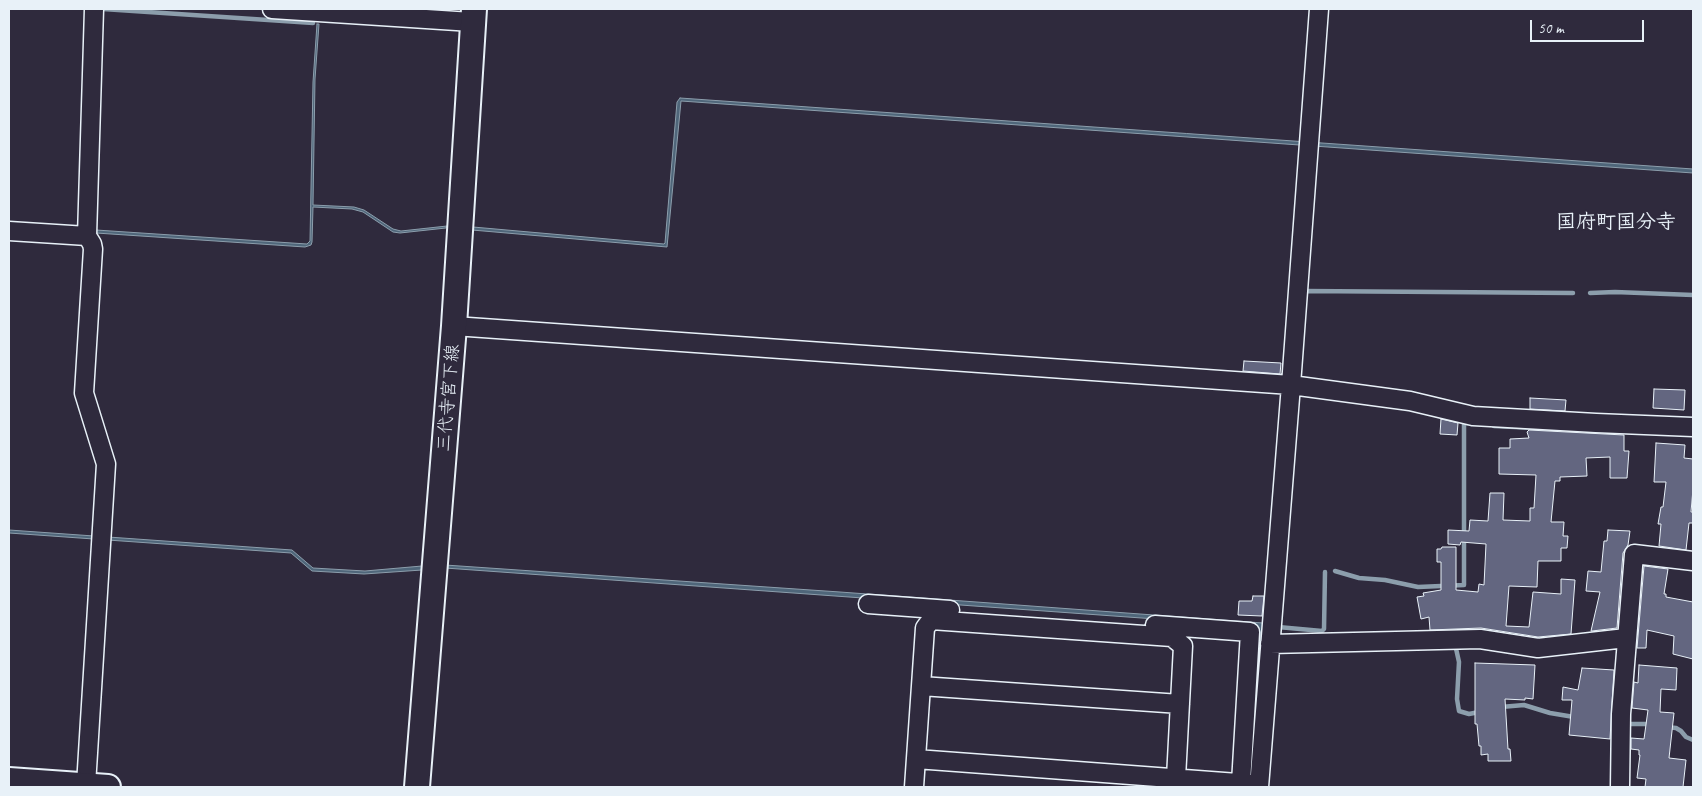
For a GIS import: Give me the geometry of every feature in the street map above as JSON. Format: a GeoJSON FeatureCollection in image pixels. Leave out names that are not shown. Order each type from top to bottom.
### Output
{"type":"FeatureCollection","features":[{"type":"Feature","properties":{"kind":"main road","name":"三代寺宮下線"},"geometry":{"type":"LineString","coordinates":[[417,787],[454,326],[473,16]]}},
{"type":"Feature","properties":{"kind":"main road"},"geometry":{"type":"LineString","coordinates":[[9,780],[97,786]]}},
{"type":"Feature","properties":{"kind":"street"},"geometry":{"type":"LineString","coordinates":[[94,9],[87,236],[93,249],[84,393],[106,464],[97,786]]}},
{"type":"Feature","properties":{"kind":"street"},"geometry":{"type":"LineString","coordinates":[[272,9],[473,16]]}},
{"type":"Feature","properties":{"kind":"street"},"geometry":{"type":"LineString","coordinates":[[916,759],[1241,783],[1259,786],[1292,385],[1319,9]]}},
{"type":"Feature","properties":{"kind":"street"},"geometry":{"type":"LineString","coordinates":[[9,232],[87,236]]}},
{"type":"Feature","properties":{"kind":"street"},"geometry":{"type":"LineString","coordinates":[[454,326],[1292,385],[1410,401],[1473,416],[1588,423],[1693,426]]}},
{"type":"Feature","properties":{"kind":"street"},"geometry":{"type":"LineString","coordinates":[[1620,787],[1621,714],[1634,554],[1693,561]]}},
{"type":"Feature","properties":{"kind":"street"},"geometry":{"type":"LineString","coordinates":[[868,604],[1250,632],[1241,783]]}},
{"type":"Feature","properties":{"kind":"street"},"geometry":{"type":"LineString","coordinates":[[914,787],[925,628],[931,620],[1172,637],[1183,646],[1176,778]]}},
{"type":"Feature","properties":{"kind":"street"},"geometry":{"type":"LineString","coordinates":[[1270,644],[1480,639],[1538,648],[1626,638]]}},
{"type":"Feature","properties":{"kind":"street"},"geometry":{"type":"LineString","coordinates":[[921,686],[1180,704]]}},
{"type":"Feature","properties":{"kind":"water"},"geometry":{"type":"Polygon","coordinates":[[[317,24],[319,24],[315,79],[313,205],[354,207],[364,210],[393,229],[401,231],[447,226],[446,228],[400,233],[393,232],[363,212],[352,209],[313,207],[312,242],[311,245],[305,247],[96,233],[96,230],[307,244],[310,241],[313,82],[317,24]]]}},
{"type":"Feature","properties":{"kind":"water"},"geometry":{"type":"Polygon","coordinates":[[[680,98],[1693,169],[1693,173],[681,101],[667,247],[472,230],[473,227],[664,244],[677,102],[680,98]]]}},
{"type":"Feature","properties":{"kind":"water"},"geometry":{"type":"Polygon","coordinates":[[[9,530],[292,550],[313,568],[365,571],[422,566],[422,570],[364,574],[312,571],[291,553],[9,533],[9,530]]]}},
{"type":"Feature","properties":{"kind":"water"},"geometry":{"type":"Polygon","coordinates":[[[445,565],[1263,623],[1252,766],[1247,766],[1253,626],[445,568],[445,565]]]}},
{"type":"Feature","properties":{"kind":"building"},"geometry":{"type":"Polygon","coordinates":[[[1244,361],[1281,363],[1280,374],[1243,371],[1244,361]]]}},
{"type":"Feature","properties":{"kind":"building"},"geometry":{"type":"Polygon","coordinates":[[[1654,389],[1685,390],[1684,410],[1653,408],[1654,389]]]}},
{"type":"Feature","properties":{"kind":"building"},"geometry":{"type":"Polygon","coordinates":[[[1530,398],[1566,400],[1565,411],[1530,409],[1530,398]]]}},
{"type":"Feature","properties":{"kind":"building"},"geometry":{"type":"Polygon","coordinates":[[[1441,419],[1458,423],[1457,435],[1440,434],[1441,419]]]}},
{"type":"Feature","properties":{"kind":"building"},"geometry":{"type":"Polygon","coordinates":[[[1529,430],[1624,435],[1624,451],[1629,451],[1627,478],[1610,478],[1610,457],[1586,458],[1587,476],[1560,477],[1560,481],[1555,481],[1551,522],[1564,522],[1563,536],[1568,536],[1567,548],[1561,548],[1561,561],[1538,561],[1537,587],[1509,586],[1506,626],[1529,627],[1533,592],[1561,594],[1561,579],[1575,580],[1571,634],[1538,637],[1481,628],[1430,630],[1429,617],[1421,619],[1417,597],[1424,596],[1423,593],[1441,590],[1441,562],[1437,562],[1437,549],[1456,547],[1456,590],[1478,592],[1479,584],[1484,585],[1486,544],[1461,542],[1460,545],[1448,544],[1448,530],[1469,531],[1470,520],[1488,521],[1490,493],[1504,493],[1503,520],[1530,521],[1530,508],[1534,508],[1536,475],[1499,474],[1499,448],[1510,448],[1510,439],[1529,438],[1527,432],[1529,430]]]}},
{"type":"Feature","properties":{"kind":"building"},"geometry":{"type":"Polygon","coordinates":[[[1656,443],[1685,445],[1684,458],[1693,459],[1691,512],[1693,512],[1693,523],[1689,523],[1686,550],[1659,546],[1661,524],[1658,524],[1661,507],[1663,507],[1666,482],[1654,482],[1656,443]]]}},
{"type":"Feature","properties":{"kind":"building"},"geometry":{"type":"Polygon","coordinates":[[[1608,530],[1630,531],[1628,545],[1623,553],[1617,628],[1591,631],[1600,592],[1586,591],[1588,571],[1601,572],[1604,541],[1607,541],[1608,530]]]}},
{"type":"Feature","properties":{"kind":"building"},"geometry":{"type":"Polygon","coordinates":[[[1644,566],[1668,569],[1664,594],[1666,594],[1666,597],[1693,602],[1693,659],[1673,654],[1674,636],[1647,630],[1646,648],[1637,648],[1644,566]]]}},
{"type":"Feature","properties":{"kind":"building"},"geometry":{"type":"Polygon","coordinates":[[[1253,596],[1264,596],[1262,616],[1238,615],[1239,601],[1252,601],[1253,596]]]}},
{"type":"Feature","properties":{"kind":"building"},"geometry":{"type":"Polygon","coordinates":[[[1475,663],[1535,665],[1533,699],[1505,699],[1508,749],[1510,749],[1511,761],[1488,761],[1488,754],[1481,755],[1477,724],[1475,724],[1475,663]]]}},
{"type":"Feature","properties":{"kind":"building"},"geometry":{"type":"Polygon","coordinates":[[[1639,665],[1677,668],[1676,690],[1661,689],[1660,712],[1674,713],[1669,758],[1686,760],[1683,787],[1645,787],[1646,779],[1637,778],[1640,755],[1639,750],[1631,749],[1631,738],[1644,739],[1648,710],[1632,708],[1634,682],[1638,683],[1639,665]]]}},
{"type":"Feature","properties":{"kind":"building"},"geometry":{"type":"Polygon","coordinates":[[[1582,668],[1614,670],[1610,739],[1569,735],[1572,700],[1562,700],[1563,687],[1578,690],[1582,668]]]}},
{"type":"Feature","properties":{"kind":"waterway"},"geometry":{"type":"LineString","coordinates":[[103,9],[313,23]]}},
{"type":"Feature","properties":{"kind":"waterway"},"geometry":{"type":"LineString","coordinates":[[1304,293],[1304,291],[1573,293]]}},
{"type":"Feature","properties":{"kind":"waterway"},"geometry":{"type":"LineString","coordinates":[[1590,293],[1693,295]]}},
{"type":"Feature","properties":{"kind":"waterway"},"geometry":{"type":"LineString","coordinates":[[1335,571],[1359,578],[1385,580],[1418,587],[1464,585],[1464,423],[1468,423]]}},
{"type":"Feature","properties":{"kind":"waterway"},"geometry":{"type":"LineString","coordinates":[[1494,426],[1556,429]]}},
{"type":"Feature","properties":{"kind":"waterway"},"geometry":{"type":"LineString","coordinates":[[1278,627],[1322,631],[1324,629],[1325,572]]}},
{"type":"Feature","properties":{"kind":"waterway"},"geometry":{"type":"LineString","coordinates":[[1455,644],[1459,662],[1457,699],[1459,711],[1469,714],[1479,712]]}},
{"type":"Feature","properties":{"kind":"waterway"},"geometry":{"type":"LineString","coordinates":[[1501,707],[1524,705],[1550,713],[1574,717]]}},
{"type":"Feature","properties":{"kind":"waterway"},"geometry":{"type":"LineString","coordinates":[[1625,724],[1651,724]]}},
{"type":"Feature","properties":{"kind":"waterway"},"geometry":{"type":"LineString","coordinates":[[1666,727],[1676,728],[1686,737],[1693,740]]}},
{"type":"Feature","properties":{"kind":"district","name":"国府町国分寺"},"geometry":{"type":"Point","coordinates":[1616,223]}}]}
